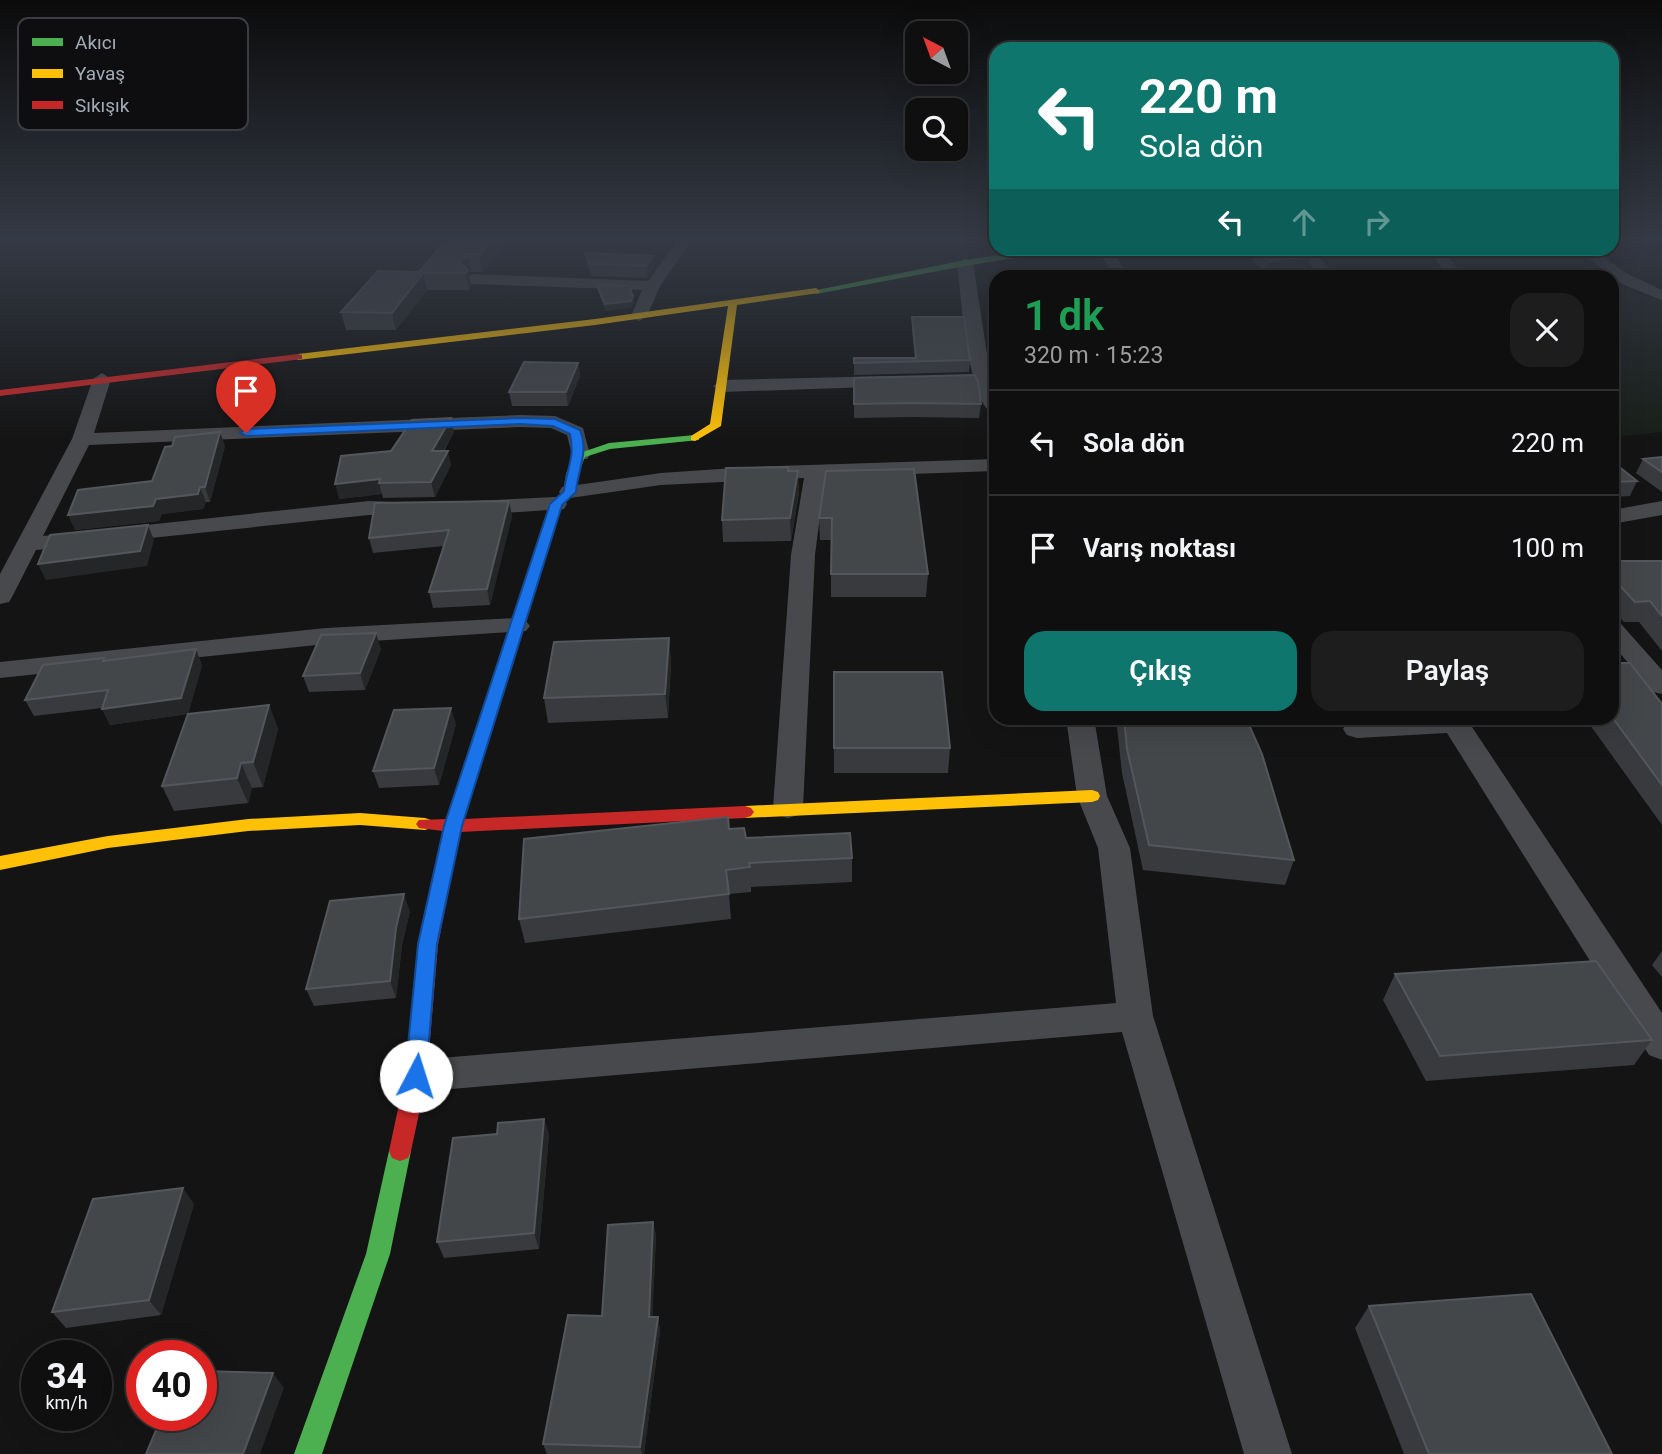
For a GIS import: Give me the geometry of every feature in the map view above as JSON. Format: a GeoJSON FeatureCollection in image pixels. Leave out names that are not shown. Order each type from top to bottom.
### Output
{"type":"FeatureCollection","features":[{"type":"Feature","properties":{"kind":"street"},"geometry":{"type":"LineString","coordinates":[[639,316],[644,305]]}},
{"type":"Feature","properties":{"kind":"street"},"geometry":{"type":"LineString","coordinates":[[0,393],[714,305]]}},
{"type":"Feature","properties":{"kind":"street"},"geometry":{"type":"LineString","coordinates":[[580,455],[609,446],[695,438],[715,426],[733,305]]}},
{"type":"Feature","properties":{"kind":"street"},"geometry":{"type":"LineString","coordinates":[[969,305],[976,380],[989,400]]}},
{"type":"Feature","properties":{"kind":"street"},"geometry":{"type":"LineString","coordinates":[[0,597],[82,439],[102,379]]}},
{"type":"Feature","properties":{"kind":"street"},"geometry":{"type":"LineString","coordinates":[[722,386],[914,382]]}},
{"type":"Feature","properties":{"kind":"street"},"geometry":{"type":"LineString","coordinates":[[82,439],[532,421],[555,422],[576,432],[580,455],[517,626],[453,826],[428,944],[416,1076],[378,1254],[308,1454]]}},
{"type":"Feature","properties":{"kind":"street"},"geometry":{"type":"LineString","coordinates":[[455,508],[563,498],[661,480],[989,465]]}},
{"type":"Feature","properties":{"kind":"street"},"geometry":{"type":"LineString","coordinates":[[788,808],[803,555],[815,471]]}},
{"type":"Feature","properties":{"kind":"street"},"geometry":{"type":"LineString","coordinates":[[29,544],[369,508],[431,508]]}},
{"type":"Feature","properties":{"kind":"street"},"geometry":{"type":"LineString","coordinates":[[1619,516],[1661,509]]}},
{"type":"Feature","properties":{"kind":"street"},"geometry":{"type":"LineString","coordinates":[[0,670],[326,636],[517,626]]}},
{"type":"Feature","properties":{"kind":"street"},"geometry":{"type":"LineString","coordinates":[[1619,637],[1662,686]]}},
{"type":"Feature","properties":{"kind":"street"},"geometry":{"type":"LineString","coordinates":[[1081,725],[1092,796],[1114,848],[1135,1016],[1268,1454]]}},
{"type":"Feature","properties":{"kind":"street"},"geometry":{"type":"LineString","coordinates":[[1357,729],[1443,725]]}},
{"type":"Feature","properties":{"kind":"street"},"geometry":{"type":"LineString","coordinates":[[1456,725],[1662,1044]]}},
{"type":"Feature","properties":{"kind":"street"},"geometry":{"type":"LineString","coordinates":[[0,863],[108,842],[247,825],[360,819],[453,826],[788,808],[1092,796]]}},
{"type":"Feature","properties":{"kind":"street"},"geometry":{"type":"LineString","coordinates":[[416,1076],[1135,1016]]}},
{"type":"Feature","properties":{"kind":"shaded area"},"geometry":{"type":"Polygon","coordinates":[[[1619,305],[1662,305],[1662,432],[1619,436],[1619,305]]]}},
{"type":"Feature","properties":{"kind":"building"},"geometry":{"type":"Polygon","coordinates":[[[347,305],[398,305],[392,313],[341,312],[347,305]]]}},
{"type":"Feature","properties":{"kind":"building"},"geometry":{"type":"Polygon","coordinates":[[[912,317],[964,317],[970,360],[854,363],[854,358],[916,358],[912,317]]]}},
{"type":"Feature","properties":{"kind":"building"},"geometry":{"type":"Polygon","coordinates":[[[524,362],[578,363],[566,392],[509,392],[524,362]]]}},
{"type":"Feature","properties":{"kind":"building"},"geometry":{"type":"Polygon","coordinates":[[[975,375],[981,404],[854,404],[854,378],[975,375]]]}},
{"type":"Feature","properties":{"kind":"building"},"geometry":{"type":"Polygon","coordinates":[[[451,418],[432,451],[448,451],[431,482],[379,483],[380,479],[335,484],[341,456],[391,451],[412,420],[451,418]]]}},
{"type":"Feature","properties":{"kind":"building"},"geometry":{"type":"Polygon","coordinates":[[[220,432],[205,487],[200,487],[198,494],[156,499],[153,506],[68,515],[78,490],[152,481],[165,447],[172,446],[175,437],[220,432]]]}},
{"type":"Feature","properties":{"kind":"building"},"geometry":{"type":"Polygon","coordinates":[[[1662,457],[1662,472],[1643,459],[1662,457]]]}},
{"type":"Feature","properties":{"kind":"building"},"geometry":{"type":"Polygon","coordinates":[[[788,467],[788,471],[798,471],[790,518],[722,520],[726,468],[788,467]]]}},
{"type":"Feature","properties":{"kind":"building"},"geometry":{"type":"Polygon","coordinates":[[[1619,467],[1637,481],[1619,482],[1619,467]]]}},
{"type":"Feature","properties":{"kind":"building"},"geometry":{"type":"Polygon","coordinates":[[[914,469],[928,574],[831,574],[832,518],[819,518],[826,471],[914,469]]]}},
{"type":"Feature","properties":{"kind":"building"},"geometry":{"type":"Polygon","coordinates":[[[509,501],[487,589],[429,592],[449,530],[369,538],[375,503],[509,501]]]}},
{"type":"Feature","properties":{"kind":"building"},"geometry":{"type":"Polygon","coordinates":[[[148,525],[140,551],[38,564],[50,535],[148,525]]]}},
{"type":"Feature","properties":{"kind":"building"},"geometry":{"type":"Polygon","coordinates":[[[1619,561],[1662,561],[1662,616],[1650,601],[1635,602],[1619,585],[1619,561]]]}},
{"type":"Feature","properties":{"kind":"building"},"geometry":{"type":"Polygon","coordinates":[[[376,633],[360,673],[303,676],[321,635],[376,633]]]}},
{"type":"Feature","properties":{"kind":"building"},"geometry":{"type":"Polygon","coordinates":[[[669,638],[665,694],[544,698],[554,642],[669,638]]]}},
{"type":"Feature","properties":{"kind":"building"},"geometry":{"type":"Polygon","coordinates":[[[196,649],[181,698],[102,709],[108,690],[25,700],[43,665],[104,658],[103,661],[196,649]]]}},
{"type":"Feature","properties":{"kind":"building"},"geometry":{"type":"Polygon","coordinates":[[[1619,663],[1630,663],[1662,704],[1662,785],[1618,725],[1619,663]]]}},
{"type":"Feature","properties":{"kind":"building"},"geometry":{"type":"Polygon","coordinates":[[[834,672],[942,672],[950,748],[834,748],[834,672]]]}},
{"type":"Feature","properties":{"kind":"building"},"geometry":{"type":"Polygon","coordinates":[[[269,705],[253,762],[241,763],[237,778],[162,786],[188,714],[269,705]]]}},
{"type":"Feature","properties":{"kind":"building"},"geometry":{"type":"Polygon","coordinates":[[[451,708],[434,768],[373,771],[394,710],[451,708]]]}},
{"type":"Feature","properties":{"kind":"building"},"geometry":{"type":"Polygon","coordinates":[[[1125,725],[1249,725],[1262,754],[1294,860],[1149,845],[1127,749],[1125,725]]]}},
{"type":"Feature","properties":{"kind":"building"},"geometry":{"type":"Polygon","coordinates":[[[728,817],[729,829],[744,828],[746,838],[850,833],[852,858],[749,863],[750,867],[726,870],[729,894],[519,919],[524,839],[728,817]]]}},
{"type":"Feature","properties":{"kind":"building"},"geometry":{"type":"Polygon","coordinates":[[[404,894],[396,928],[390,981],[306,989],[330,901],[404,894]]]}},
{"type":"Feature","properties":{"kind":"building"},"geometry":{"type":"Polygon","coordinates":[[[1596,961],[1652,1040],[1440,1056],[1395,974],[1596,961]]]}},
{"type":"Feature","properties":{"kind":"building"},"geometry":{"type":"Polygon","coordinates":[[[544,1119],[534,1233],[437,1242],[453,1138],[497,1134],[498,1123],[544,1119]]]}},
{"type":"Feature","properties":{"kind":"building"},"geometry":{"type":"Polygon","coordinates":[[[183,1188],[149,1300],[52,1312],[93,1199],[183,1188]]]}},
{"type":"Feature","properties":{"kind":"building"},"geometry":{"type":"Polygon","coordinates":[[[653,1222],[649,1317],[658,1317],[640,1447],[543,1444],[568,1315],[602,1316],[608,1225],[653,1222]]]}},
{"type":"Feature","properties":{"kind":"building"},"geometry":{"type":"Polygon","coordinates":[[[1531,1294],[1612,1454],[1429,1454],[1369,1306],[1531,1294]]]}},
{"type":"Feature","properties":{"kind":"building"},"geometry":{"type":"Polygon","coordinates":[[[217,1371],[273,1373],[243,1454],[146,1454],[156,1431],[217,1431],[217,1371]]]}},
{"type":"Feature","properties":{"kind":"traffic: fast"},"geometry":{"type":"LineString","coordinates":[[462,797],[556,504],[570,492],[572,474],[580,455],[609,446],[695,438]]}},
{"type":"Feature","properties":{"kind":"traffic: fast"},"geometry":{"type":"LineString","coordinates":[[308,1454],[378,1254],[400,1151]]}},
{"type":"Feature","properties":{"kind":"traffic: slow"},"geometry":{"type":"LineString","coordinates":[[298,357],[717,305]]}},
{"type":"Feature","properties":{"kind":"traffic: slow"},"geometry":{"type":"LineString","coordinates":[[695,438],[715,426],[733,305]]}},
{"type":"Feature","properties":{"kind":"traffic: slow"},"geometry":{"type":"LineString","coordinates":[[745,812],[1092,796]]}},
{"type":"Feature","properties":{"kind":"traffic: slow"},"geometry":{"type":"LineString","coordinates":[[0,863],[108,842],[248,825],[360,819],[425,824]]}},
{"type":"Feature","properties":{"kind":"traffic: jam"},"geometry":{"type":"LineString","coordinates":[[0,393],[298,357]]}},
{"type":"Feature","properties":{"kind":"traffic: jam"},"geometry":{"type":"LineString","coordinates":[[400,1151],[416,1076],[428,945],[453,826],[462,797]]}},
{"type":"Feature","properties":{"kind":"traffic: jam"},"geometry":{"type":"LineString","coordinates":[[425,824],[453,826],[745,812]]}},
{"type":"Feature","properties":{"kind":"route"},"geometry":{"type":"LineString","coordinates":[[246,433],[520,421],[555,422],[576,432],[580,455],[572,474],[570,492],[556,504],[453,826],[428,944],[416,1076]]}}]}
